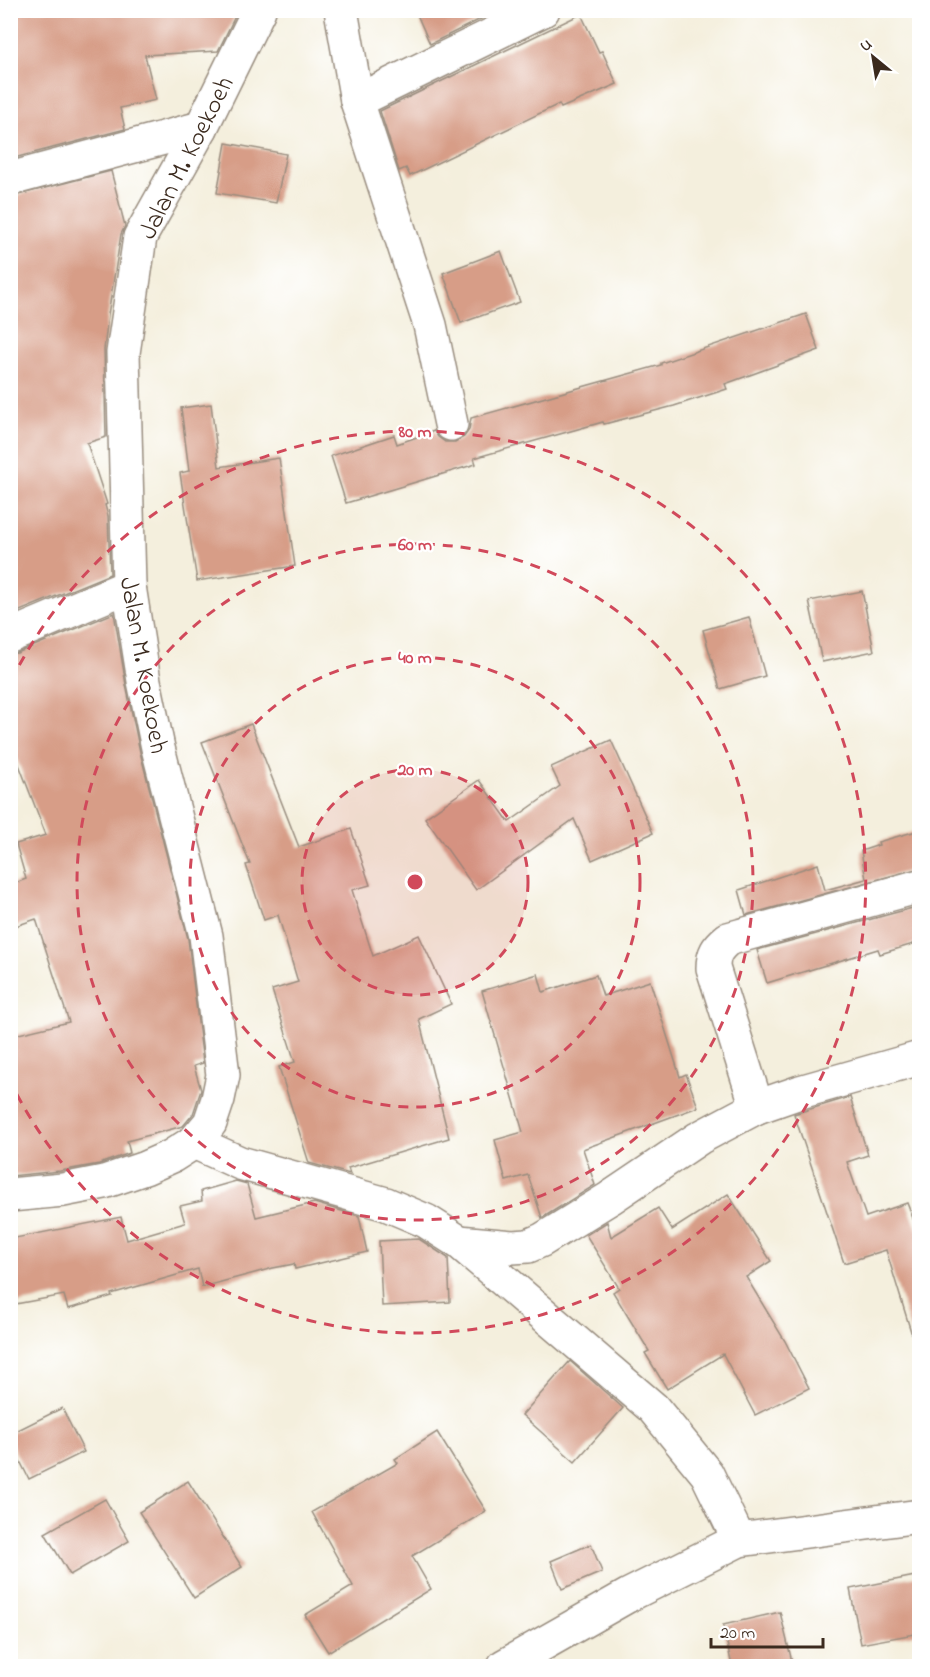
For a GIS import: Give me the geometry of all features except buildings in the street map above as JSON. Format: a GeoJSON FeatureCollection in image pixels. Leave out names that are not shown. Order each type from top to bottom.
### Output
{"type":"FeatureCollection","features":[{"type":"Feature","properties":{"kind":"street","name":"Jalan M. Koekoeh"},"geometry":{"type":"LineString","coordinates":[[10,1195],[63,1190],[104,1182],[163,1160],[194,1142],[210,1123],[218,1099],[223,1075],[206,936],[158,748],[144,681],[129,586],[123,353],[140,237],[201,128],[259,10]]}},
{"type":"Feature","properties":{"kind":"street"},"geometry":{"type":"LineString","coordinates":[[341,10],[357,101],[430,325],[451,424]]}},
{"type":"Feature","properties":{"kind":"street"},"geometry":{"type":"LineString","coordinates":[[357,101],[543,10]]}},
{"type":"Feature","properties":{"kind":"street"},"geometry":{"type":"LineString","coordinates":[[10,179],[201,128]]}},
{"type":"Feature","properties":{"kind":"street"},"geometry":{"type":"LineString","coordinates":[[10,636],[129,586]]}},
{"type":"Feature","properties":{"kind":"street"},"geometry":{"type":"LineString","coordinates":[[757,1107],[713,968],[713,957],[719,946],[728,939],[920,886]]}},
{"type":"Feature","properties":{"kind":"street"},"geometry":{"type":"LineString","coordinates":[[459,1242],[512,1247],[528,1246],[542,1240],[618,1193],[699,1138],[757,1107],[800,1092],[920,1058]]}},
{"type":"Feature","properties":{"kind":"street"},"geometry":{"type":"LineString","coordinates":[[194,1142],[240,1163],[386,1204],[426,1221],[459,1242],[652,1408],[706,1474],[739,1540]]}},
{"type":"Feature","properties":{"kind":"street"},"geometry":{"type":"LineString","coordinates":[[504,1666],[629,1595],[739,1540],[920,1516]]}}]}
